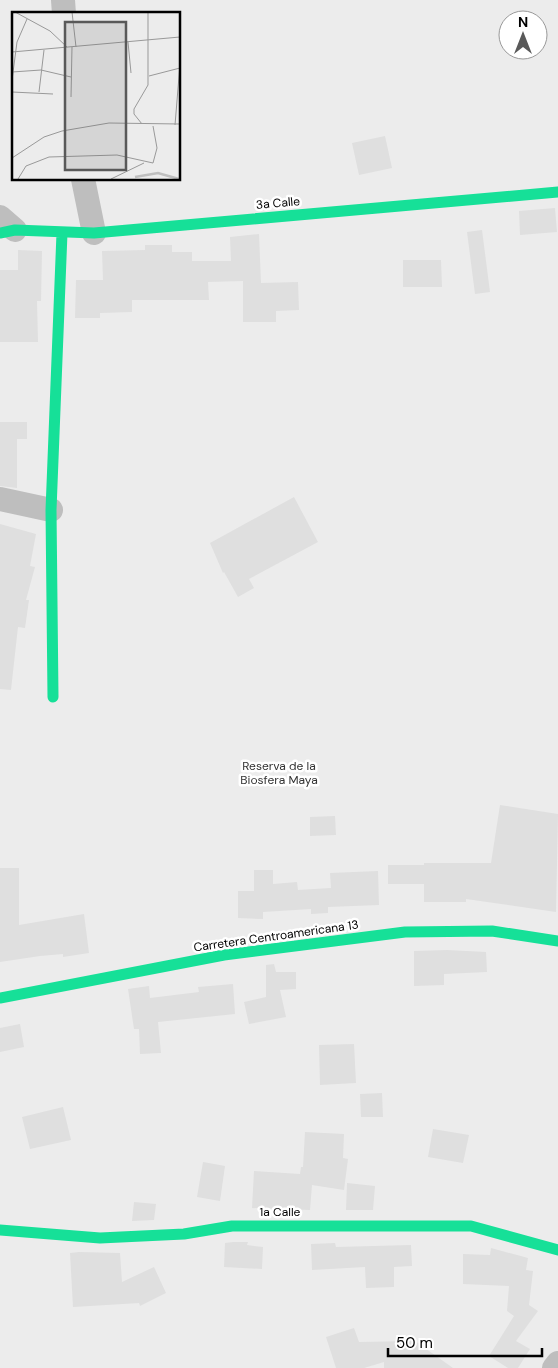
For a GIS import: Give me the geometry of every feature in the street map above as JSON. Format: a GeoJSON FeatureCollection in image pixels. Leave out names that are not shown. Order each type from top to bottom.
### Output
{"type":"FeatureCollection","features":[{"type":"Feature","properties":{"kind":"main road","name":"3a Calle"},"geometry":{"type":"LineString","coordinates":[[5,227],[62,233],[94,233],[558,192]]}},
{"type":"Feature","properties":{"kind":"main road"},"geometry":{"type":"LineString","coordinates":[[53,697],[51,510],[62,233]]}},
{"type":"Feature","properties":{"kind":"main road","name":"Carretera Centroamericana 13"},"geometry":{"type":"LineString","coordinates":[[0,998],[224,954],[404,932],[492,931],[558,941]]}},
{"type":"Feature","properties":{"kind":"main road","name":"1a Calle"},"geometry":{"type":"LineString","coordinates":[[0,1230],[100,1238],[184,1234],[232,1226],[471,1226],[558,1250]]}},
{"type":"Feature","properties":{"kind":"street"},"geometry":{"type":"LineString","coordinates":[[83,180],[94,233]]}},
{"type":"Feature","properties":{"kind":"street"},"geometry":{"type":"LineString","coordinates":[[0,499],[51,510]]}},
{"type":"Feature","properties":{"kind":"street"},"geometry":{"type":"LineString","coordinates":[[554,1368],[558,1363]]}},
{"type":"Feature","properties":{"kind":"green space","name":"Reserva de la Biosfera Maya"},"geometry":{"type":"Polygon","coordinates":[[[0,0],[558,0],[558,1368],[0,1368],[0,0]]]}},
{"type":"Feature","properties":{"kind":"building"},"geometry":{"type":"Polygon","coordinates":[[[385,136],[392,168],[359,175],[352,143],[385,136]]]}},
{"type":"Feature","properties":{"kind":"building"},"geometry":{"type":"Polygon","coordinates":[[[555,208],[557,232],[520,235],[519,211],[555,208]]]}},
{"type":"Feature","properties":{"kind":"building"},"geometry":{"type":"Polygon","coordinates":[[[482,230],[490,292],[475,294],[467,232],[482,230]]]}},
{"type":"Feature","properties":{"kind":"building"},"geometry":{"type":"Polygon","coordinates":[[[259,234],[261,283],[298,282],[299,310],[276,311],[276,322],[243,322],[243,281],[208,282],[209,300],[132,300],[132,312],[100,313],[100,318],[75,318],[76,280],[103,280],[102,251],[145,250],[145,245],[172,245],[172,252],[192,252],[192,261],[231,261],[230,237],[259,234]]]}},
{"type":"Feature","properties":{"kind":"building"},"geometry":{"type":"Polygon","coordinates":[[[18,250],[42,251],[41,301],[37,301],[38,342],[0,342],[0,270],[18,270],[18,250]]]}},
{"type":"Feature","properties":{"kind":"building"},"geometry":{"type":"Polygon","coordinates":[[[403,260],[441,260],[442,287],[403,287],[403,260]]]}},
{"type":"Feature","properties":{"kind":"building"},"geometry":{"type":"Polygon","coordinates":[[[0,422],[27,422],[27,439],[17,439],[17,488],[0,486],[0,422]]]}},
{"type":"Feature","properties":{"kind":"building"},"geometry":{"type":"Polygon","coordinates":[[[294,497],[318,542],[249,579],[254,588],[238,597],[223,573],[210,543],[294,497]]]}},
{"type":"Feature","properties":{"kind":"building"},"geometry":{"type":"Polygon","coordinates":[[[0,524],[36,534],[30,566],[35,567],[26,600],[29,600],[25,628],[18,627],[11,690],[0,689],[0,524]]]}},
{"type":"Feature","properties":{"kind":"building"},"geometry":{"type":"Polygon","coordinates":[[[500,805],[558,814],[556,912],[466,899],[466,902],[424,902],[424,884],[388,884],[388,865],[491,863],[500,805]]]}},
{"type":"Feature","properties":{"kind":"building"},"geometry":{"type":"Polygon","coordinates":[[[335,816],[336,835],[310,836],[310,817],[335,816]]]}},
{"type":"Feature","properties":{"kind":"building"},"geometry":{"type":"Polygon","coordinates":[[[0,868],[19,868],[19,925],[84,914],[89,953],[63,957],[63,954],[40,956],[0,962],[0,868]]]}},
{"type":"Feature","properties":{"kind":"building"},"geometry":{"type":"Polygon","coordinates":[[[254,870],[273,870],[273,884],[297,882],[298,890],[331,888],[330,873],[378,871],[379,905],[328,907],[328,913],[311,914],[311,909],[263,912],[263,919],[238,918],[238,891],[254,891],[254,870]]]}},
{"type":"Feature","properties":{"kind":"building"},"geometry":{"type":"Polygon","coordinates":[[[414,951],[486,952],[487,972],[444,974],[444,985],[414,986],[414,951]]]}},
{"type":"Feature","properties":{"kind":"building"},"geometry":{"type":"Polygon","coordinates":[[[274,964],[276,972],[296,972],[296,989],[280,990],[286,1017],[249,1024],[244,1002],[266,997],[266,965],[274,964]]]}},
{"type":"Feature","properties":{"kind":"building"},"geometry":{"type":"Polygon","coordinates":[[[233,984],[235,1014],[158,1022],[161,1053],[140,1054],[139,1029],[134,1029],[128,989],[149,986],[150,998],[199,992],[198,987],[233,984]]]}},
{"type":"Feature","properties":{"kind":"building"},"geometry":{"type":"Polygon","coordinates":[[[20,1024],[24,1047],[0,1052],[0,1028],[20,1024]]]}},
{"type":"Feature","properties":{"kind":"building"},"geometry":{"type":"Polygon","coordinates":[[[354,1044],[356,1083],[320,1085],[319,1045],[354,1044]]]}},
{"type":"Feature","properties":{"kind":"building"},"geometry":{"type":"Polygon","coordinates":[[[382,1093],[383,1117],[361,1117],[360,1094],[382,1093]]]}},
{"type":"Feature","properties":{"kind":"building"},"geometry":{"type":"Polygon","coordinates":[[[63,1107],[71,1140],[30,1149],[22,1117],[63,1107]]]}},
{"type":"Feature","properties":{"kind":"building"},"geometry":{"type":"Polygon","coordinates":[[[433,1129],[469,1135],[463,1163],[428,1157],[433,1129]]]}},
{"type":"Feature","properties":{"kind":"building"},"geometry":{"type":"Polygon","coordinates":[[[305,1132],[344,1134],[343,1158],[348,1159],[344,1190],[312,1185],[310,1210],[252,1208],[254,1171],[300,1174],[301,1167],[303,1167],[305,1132]]]}},
{"type":"Feature","properties":{"kind":"building"},"geometry":{"type":"Polygon","coordinates":[[[203,1162],[225,1166],[220,1201],[197,1197],[203,1162]]]}},
{"type":"Feature","properties":{"kind":"building"},"geometry":{"type":"Polygon","coordinates":[[[347,1183],[375,1186],[373,1210],[346,1210],[347,1183]]]}},
{"type":"Feature","properties":{"kind":"building"},"geometry":{"type":"Polygon","coordinates":[[[134,1202],[156,1204],[154,1220],[132,1221],[134,1202]]]}},
{"type":"Feature","properties":{"kind":"building"},"geometry":{"type":"Polygon","coordinates":[[[248,1242],[247,1245],[263,1247],[262,1269],[224,1267],[225,1243],[248,1242]]]}},
{"type":"Feature","properties":{"kind":"building"},"geometry":{"type":"Polygon","coordinates":[[[335,1243],[336,1247],[411,1245],[412,1266],[394,1267],[394,1287],[366,1288],[365,1267],[312,1270],[311,1244],[335,1243]]]}},
{"type":"Feature","properties":{"kind":"building"},"geometry":{"type":"Polygon","coordinates":[[[491,1248],[528,1258],[526,1270],[533,1271],[529,1305],[538,1311],[516,1341],[530,1349],[518,1368],[508,1368],[489,1356],[514,1316],[507,1311],[509,1286],[463,1284],[463,1254],[490,1255],[491,1248]]]}},
{"type":"Feature","properties":{"kind":"building"},"geometry":{"type":"Polygon","coordinates":[[[70,1253],[120,1253],[122,1282],[154,1267],[166,1293],[140,1306],[139,1303],[73,1307],[70,1253]]]}},
{"type":"Feature","properties":{"kind":"building"},"geometry":{"type":"Polygon","coordinates":[[[354,1328],[359,1342],[415,1341],[453,1368],[384,1368],[384,1362],[364,1368],[336,1368],[326,1337],[354,1328]]]}},
{"type":"Feature","properties":{"kind":"traffic: fast"},"geometry":{"type":"LineString","coordinates":[[0,233],[15,230],[94,233],[558,192]]}},
{"type":"Feature","properties":{"kind":"traffic: fast"},"geometry":{"type":"LineString","coordinates":[[53,697],[51,510],[62,233]]}},
{"type":"Feature","properties":{"kind":"traffic: fast"},"geometry":{"type":"LineString","coordinates":[[0,998],[224,955],[405,932],[492,931],[558,941]]}},
{"type":"Feature","properties":{"kind":"traffic: fast"},"geometry":{"type":"LineString","coordinates":[[0,1230],[100,1238],[184,1234],[232,1226],[471,1226],[558,1250]]}}]}
